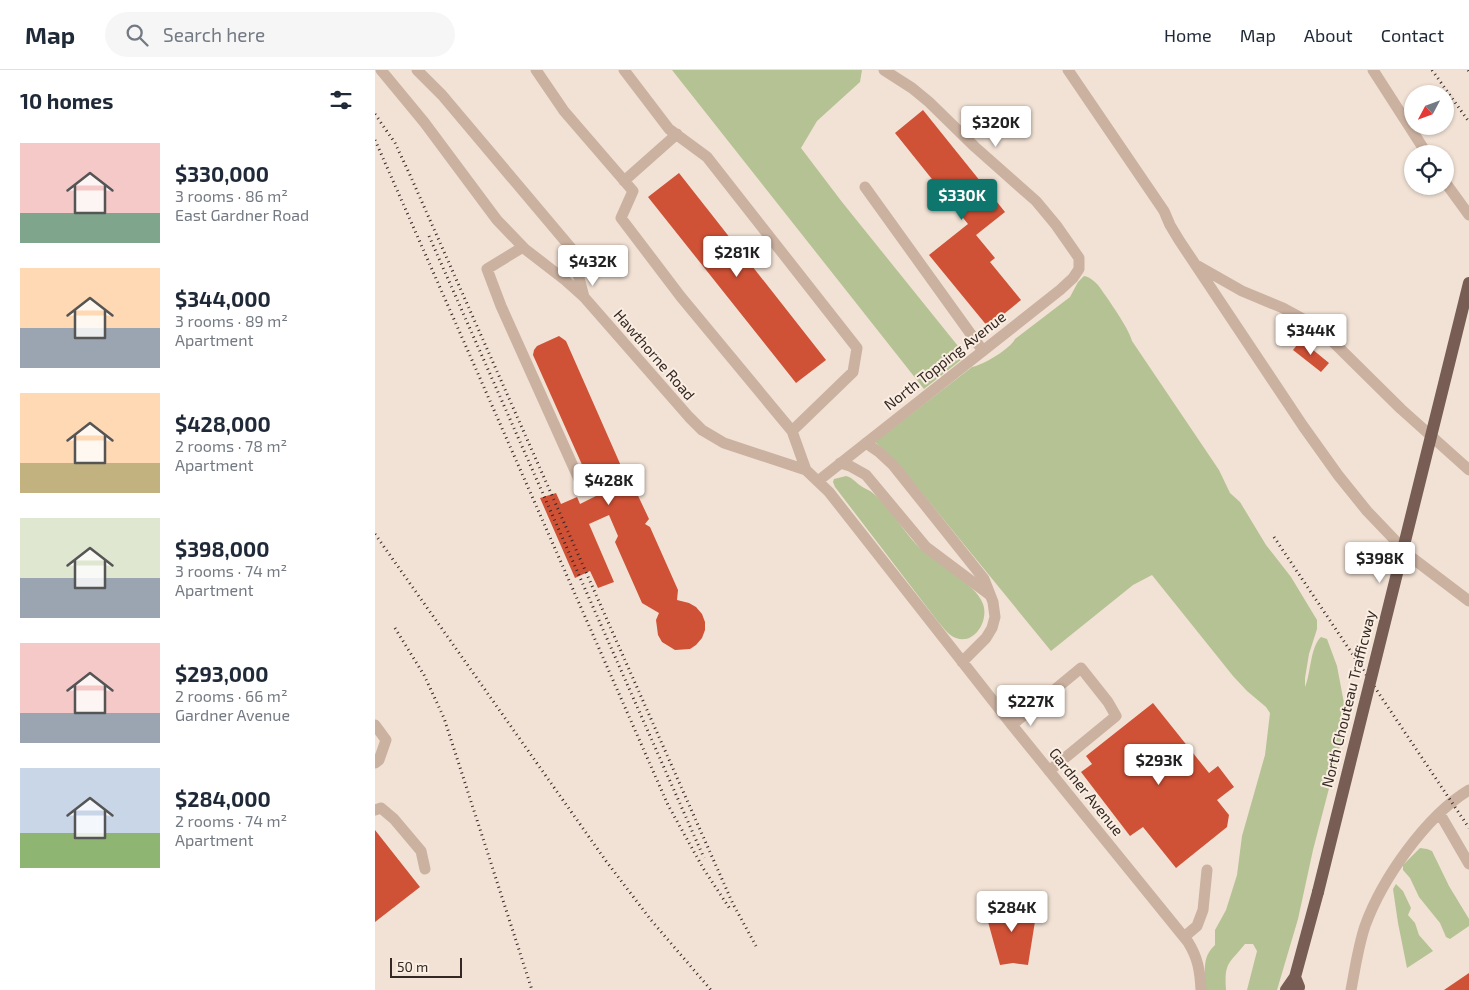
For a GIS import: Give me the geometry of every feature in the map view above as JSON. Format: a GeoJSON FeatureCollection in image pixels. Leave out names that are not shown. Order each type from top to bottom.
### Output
{"type":"FeatureCollection","features":[{"type":"Feature","properties":{"kind":"main road","name":"North Chouteau Trafficway"},"geometry":{"type":"LineString","coordinates":[[1286,990],[1297,984],[1469,282]]}},
{"type":"Feature","properties":{"kind":"street","name":"Hawthorne Road"},"geometry":{"type":"LineString","coordinates":[[381,70],[424,122],[497,220],[523,247],[584,296],[689,418],[703,430],[724,442],[806,470],[818,480]]}},
{"type":"Feature","properties":{"kind":"street"},"geometry":{"type":"LineString","coordinates":[[417,70],[442,95],[571,248],[584,296]]}},
{"type":"Feature","properties":{"kind":"street"},"geometry":{"type":"LineString","coordinates":[[536,70],[564,111],[633,191],[621,218],[681,297],[792,431],[806,470]]}},
{"type":"Feature","properties":{"kind":"street"},"geometry":{"type":"LineString","coordinates":[[624,70],[669,129],[707,157],[857,348],[853,372],[792,431]]}},
{"type":"Feature","properties":{"kind":"street","name":"North Topping Avenue"},"geometry":{"type":"LineString","coordinates":[[818,480],[1060,290],[1073,278],[1079,269],[1079,258],[1056,225],[1036,201],[975,147],[929,102],[912,88],[884,70]]}},
{"type":"Feature","properties":{"kind":"street"},"geometry":{"type":"LineString","coordinates":[[1068,70],[1164,211],[1169,225],[1303,426],[1355,497],[1411,557],[1469,601]]}},
{"type":"Feature","properties":{"kind":"street"},"geometry":{"type":"LineString","coordinates":[[1373,70],[1421,145]]}},
{"type":"Feature","properties":{"kind":"street"},"geometry":{"type":"LineString","coordinates":[[624,181],[677,134]]}},
{"type":"Feature","properties":{"kind":"street"},"geometry":{"type":"LineString","coordinates":[[865,187],[983,350]]}},
{"type":"Feature","properties":{"kind":"street"},"geometry":{"type":"LineString","coordinates":[[1454,195],[1469,216]]}},
{"type":"Feature","properties":{"kind":"street"},"geometry":{"type":"LineString","coordinates":[[523,247],[487,270],[501,306],[582,486]]}},
{"type":"Feature","properties":{"kind":"street"},"geometry":{"type":"LineString","coordinates":[[1195,265],[1242,291],[1283,308],[1318,327],[1401,408],[1469,470]]}},
{"type":"Feature","properties":{"kind":"street"},"geometry":{"type":"LineString","coordinates":[[866,443],[893,465],[984,579],[995,610],[992,628],[962,662]]}},
{"type":"Feature","properties":{"kind":"street"},"geometry":{"type":"LineString","coordinates":[[840,463],[850,466],[866,476],[926,546],[990,595]]}},
{"type":"Feature","properties":{"kind":"street","name":"Gardner Avenue"},"geometry":{"type":"LineString","coordinates":[[818,480],[1012,725],[1184,937],[1198,960],[1201,990]]}},
{"type":"Feature","properties":{"kind":"street"},"geometry":{"type":"LineString","coordinates":[[1012,725],[1081,668],[1108,702],[1116,716],[1049,771]]}},
{"type":"Feature","properties":{"kind":"street"},"geometry":{"type":"LineString","coordinates":[[375,724],[386,740],[379,760],[375,763]]}},
{"type":"Feature","properties":{"kind":"street"},"geometry":{"type":"LineString","coordinates":[[1351,990],[1363,934],[1379,898],[1400,860],[1440,814],[1469,790]]}},
{"type":"Feature","properties":{"kind":"street"},"geometry":{"type":"LineString","coordinates":[[375,810],[381,808],[394,819],[421,851],[425,870]]}},
{"type":"Feature","properties":{"kind":"street"},"geometry":{"type":"LineString","coordinates":[[1440,814],[1469,864]]}},
{"type":"Feature","properties":{"kind":"street"},"geometry":{"type":"LineString","coordinates":[[1184,937],[1197,926],[1203,910],[1207,870]]}},
{"type":"Feature","properties":{"kind":"green space"},"geometry":{"type":"Polygon","coordinates":[[[672,70],[862,70],[860,82],[817,121],[801,148],[966,356],[924,389],[672,70]]]}},
{"type":"Feature","properties":{"kind":"green space"},"geometry":{"type":"Polygon","coordinates":[[[1084,276],[1090,278],[1098,285],[1111,304],[1127,328],[1132,341],[1219,470],[1230,493],[1240,502],[1266,545],[1291,577],[1317,620],[1317,629],[1309,654],[1305,687],[1315,647],[1321,637],[1327,639],[1337,666],[1347,719],[1313,850],[1298,919],[1277,990],[1247,990],[1257,951],[1253,944],[1245,944],[1231,960],[1227,968],[1226,990],[1204,990],[1207,955],[1215,945],[1215,930],[1226,910],[1237,875],[1242,836],[1265,755],[1270,713],[1266,707],[1233,676],[1152,575],[1133,585],[1051,651],[895,460],[875,442],[972,367],[1002,352],[1015,339],[1070,297],[1078,282],[1084,276]]]}},
{"type":"Feature","properties":{"kind":"green space"},"geometry":{"type":"Polygon","coordinates":[[[846,476],[871,491],[880,499],[923,551],[963,580],[979,596],[983,604],[984,617],[979,630],[974,635],[963,639],[953,637],[939,623],[835,487],[834,479],[846,476]]]}},
{"type":"Feature","properties":{"kind":"green space"},"geometry":{"type":"Polygon","coordinates":[[[1420,848],[1432,851],[1449,886],[1469,919],[1469,926],[1450,939],[1446,937],[1440,923],[1419,897],[1410,878],[1403,870],[1403,865],[1420,848]]]}},
{"type":"Feature","properties":{"kind":"green space"},"geometry":{"type":"Polygon","coordinates":[[[1396,884],[1403,891],[1411,908],[1408,915],[1415,923],[1419,935],[1433,951],[1407,968],[1393,889],[1396,884]]]}},
{"type":"Feature","properties":{"kind":"building"},"geometry":{"type":"Polygon","coordinates":[[[923,110],[1005,212],[976,235],[995,258],[990,262],[1021,300],[988,327],[929,255],[968,224],[895,133],[923,110]]]}},
{"type":"Feature","properties":{"kind":"building"},"geometry":{"type":"Polygon","coordinates":[[[679,173],[826,360],[796,383],[648,197],[679,173]]]}},
{"type":"Feature","properties":{"kind":"building"},"geometry":{"type":"Polygon","coordinates":[[[559,336],[566,341],[625,475],[621,484],[633,485],[649,519],[645,524],[650,527],[678,590],[677,600],[689,603],[702,614],[705,630],[702,638],[690,649],[675,650],[662,642],[658,635],[656,620],[659,613],[642,603],[615,542],[618,536],[609,515],[589,524],[614,582],[598,588],[590,571],[575,578],[540,498],[556,493],[561,504],[577,497],[580,504],[596,496],[533,355],[537,346],[559,336]]]}},
{"type":"Feature","properties":{"kind":"building"},"geometry":{"type":"Polygon","coordinates":[[[1301,340],[1329,363],[1321,372],[1293,350],[1301,340]]]}},
{"type":"Feature","properties":{"kind":"building"},"geometry":{"type":"Polygon","coordinates":[[[1153,703],[1209,773],[1218,766],[1234,787],[1217,800],[1229,815],[1227,827],[1176,868],[1143,827],[1130,836],[1081,772],[1092,764],[1086,756],[1153,703]]]}},
{"type":"Feature","properties":{"kind":"building"},"geometry":{"type":"Polygon","coordinates":[[[375,830],[420,887],[375,922],[375,830]]]}},
{"type":"Feature","properties":{"kind":"building"},"geometry":{"type":"Polygon","coordinates":[[[1001,907],[1037,909],[1028,965],[1013,963],[1000,965],[985,911],[1001,907]]]}},
{"type":"Feature","properties":{"kind":"building"},"geometry":{"type":"Polygon","coordinates":[[[1469,973],[1469,990],[1444,990],[1469,973]]]}},
{"type":"Feature","properties":{"kind":"railway"},"geometry":{"type":"LineString","coordinates":[[1432,70],[1469,122]]}},
{"type":"Feature","properties":{"kind":"railway"},"geometry":{"type":"LineString","coordinates":[[375,114],[395,143],[410,175],[733,904],[756,946]]}},
{"type":"Feature","properties":{"kind":"railway"},"geometry":{"type":"LineString","coordinates":[[375,140],[668,805],[703,868],[730,909]]}},
{"type":"Feature","properties":{"kind":"railway"},"geometry":{"type":"LineString","coordinates":[[429,236],[704,858]]}},
{"type":"Feature","properties":{"kind":"railway"},"geometry":{"type":"LineString","coordinates":[[375,534],[606,861],[651,920],[711,990]]}},
{"type":"Feature","properties":{"kind":"railway"},"geometry":{"type":"LineString","coordinates":[[1274,537],[1469,828]]}},
{"type":"Feature","properties":{"kind":"railway"},"geometry":{"type":"LineString","coordinates":[[395,628],[424,675],[444,718],[532,990]]}}]}
